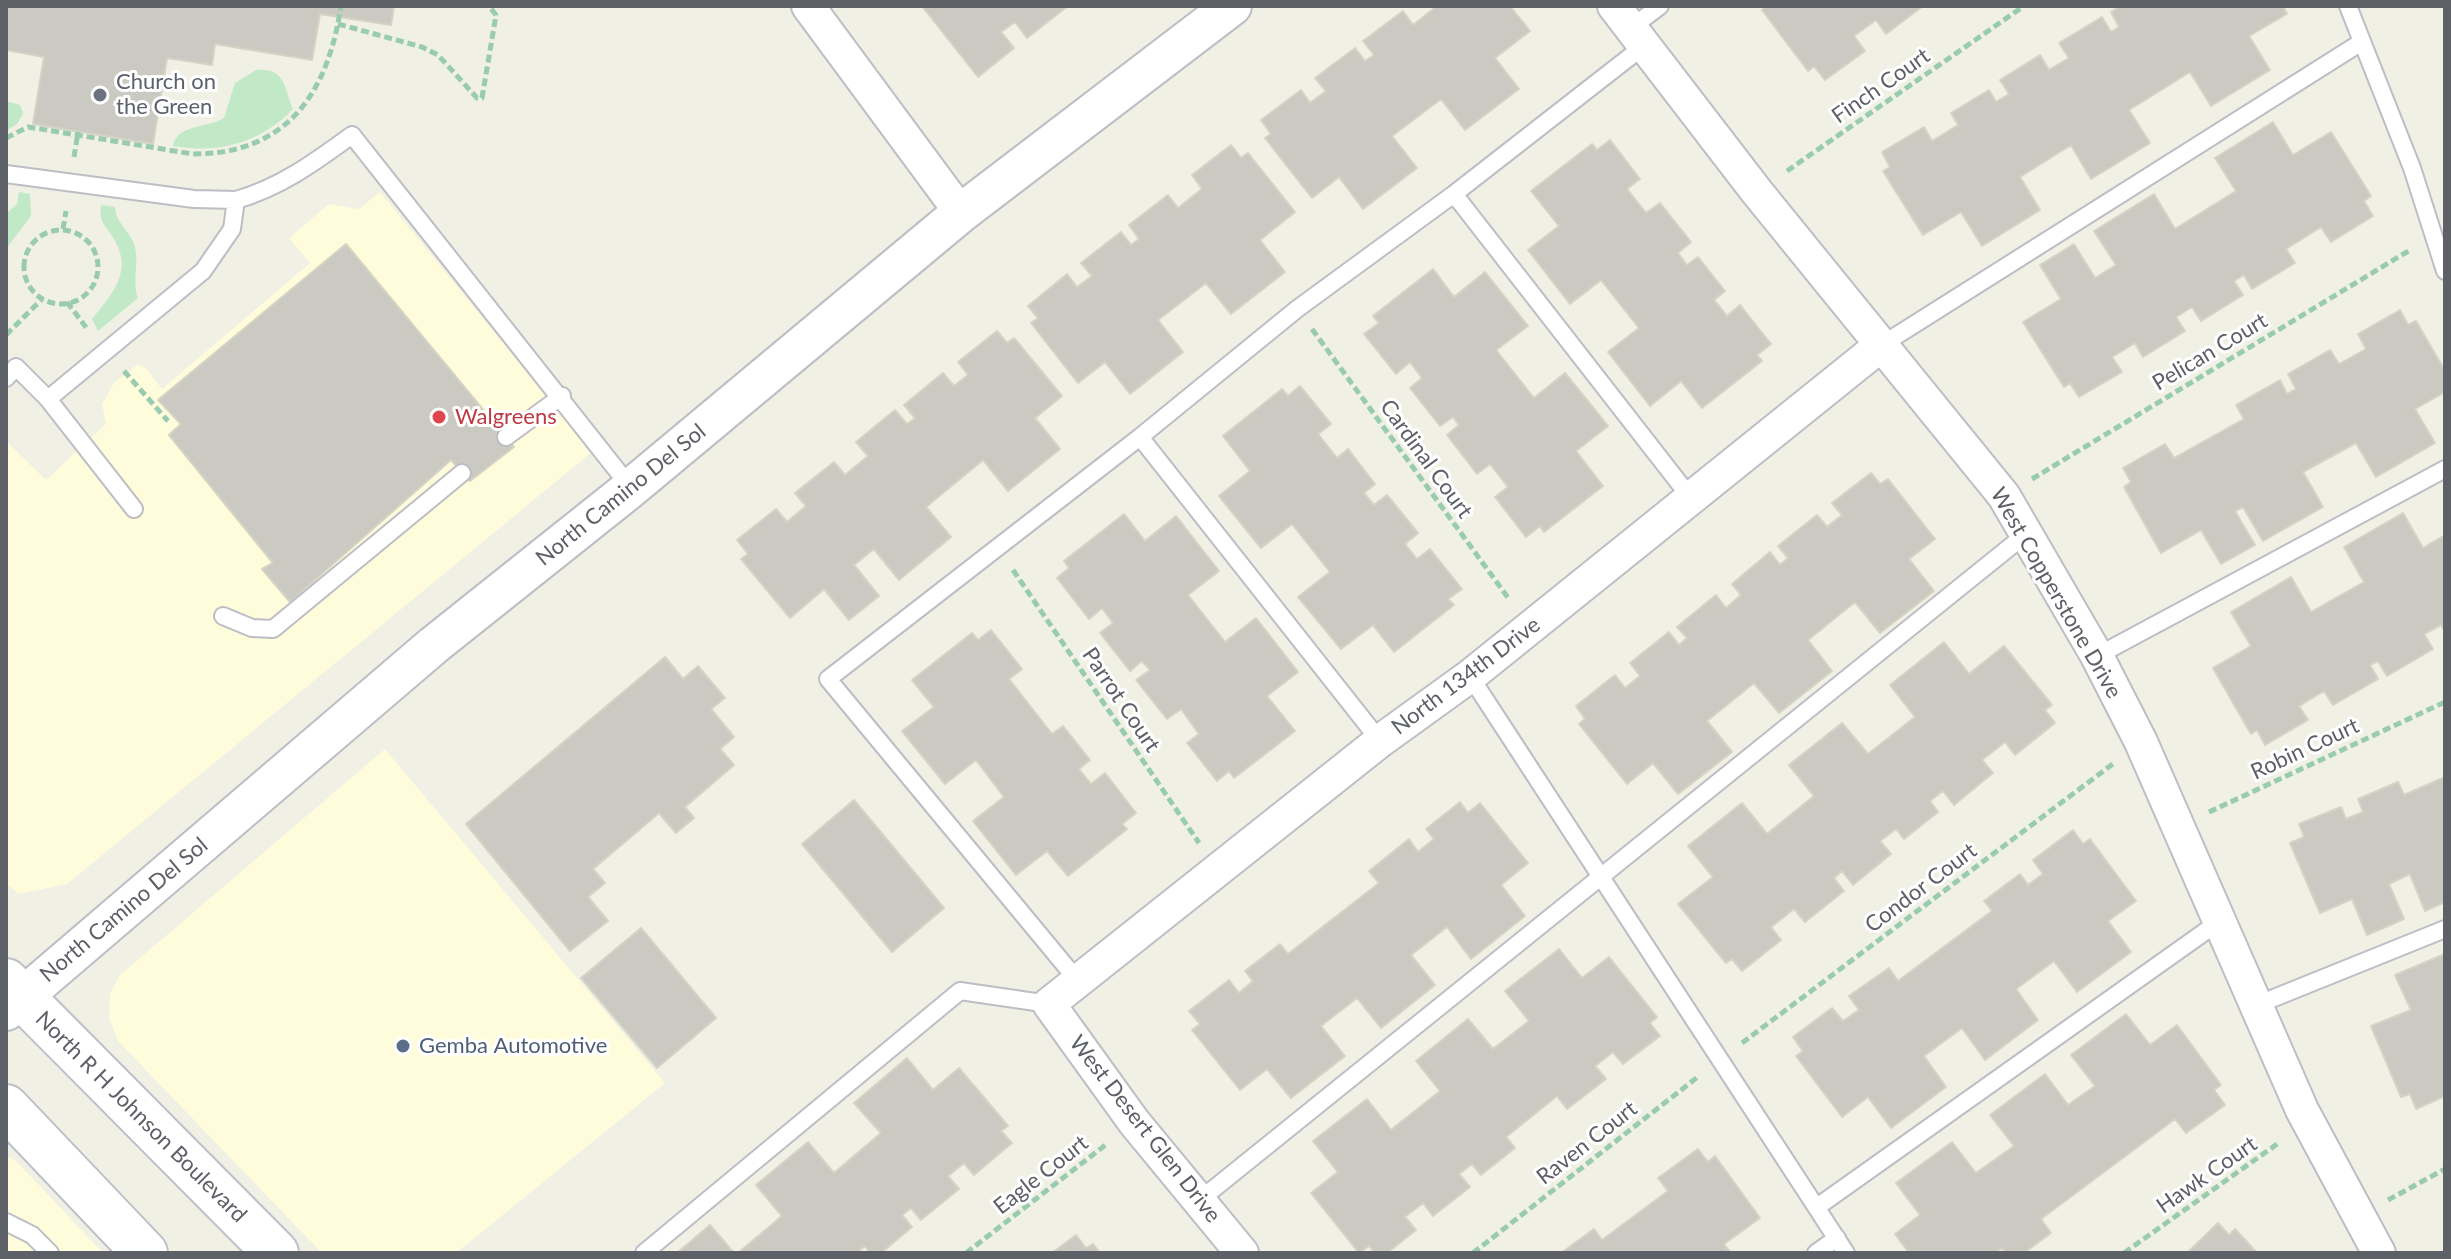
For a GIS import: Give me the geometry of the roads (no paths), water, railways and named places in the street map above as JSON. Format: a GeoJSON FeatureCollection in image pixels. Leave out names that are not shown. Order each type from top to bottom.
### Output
{"type":"FeatureCollection","features":[{"type":"Feature","properties":{"kind":"main road","name":"North R H Johnson Boulevard"},"geometry":{"type":"LineString","coordinates":[[11,996],[276,1253]]}},
{"type":"Feature","properties":{"kind":"main road"},"geometry":{"type":"LineString","coordinates":[[6,1107],[145,1253]]}},
{"type":"Feature","properties":{"kind":"street","name":"North Camino Del Sol"},"geometry":{"type":"LineString","coordinates":[[11,996],[961,213],[1232,6]]}},
{"type":"Feature","properties":{"kind":"street"},"geometry":{"type":"LineString","coordinates":[[816,9],[961,213]]}},
{"type":"Feature","properties":{"kind":"street","name":"West Copperstone Drive"},"geometry":{"type":"LineString","coordinates":[[1630,26],[1757,192],[2004,496],[2097,656],[2141,742],[2254,1006],[2308,1122],[2379,1253]]}},
{"type":"Feature","properties":{"kind":"street","name":"North 134th Drive"},"geometry":{"type":"LineString","coordinates":[[1049,1004],[1380,741],[1470,676],[1880,346]]}},
{"type":"Feature","properties":{"kind":"street","name":"West Desert Glen Drive"},"geometry":{"type":"LineString","coordinates":[[1049,1004],[1134,1122],[1201,1199],[1242,1253]]}},
{"type":"Feature","properties":{"kind":"lane"},"geometry":{"type":"LineString","coordinates":[[1078,981],[828,679],[1140,437],[1297,309],[1454,194],[1630,26],[1660,6]]}},
{"type":"Feature","properties":{"kind":"lane"},"geometry":{"type":"LineString","coordinates":[[2348,6],[2360,43],[2412,168],[2445,271]]}},
{"type":"Feature","properties":{"kind":"lane"},"geometry":{"type":"LineString","coordinates":[[1880,346],[2360,43]]}},
{"type":"Feature","properties":{"kind":"lane"},"geometry":{"type":"LineString","coordinates":[[6,174],[194,199],[236,200],[268,191],[352,135],[562,396],[631,488]]}},
{"type":"Feature","properties":{"kind":"lane"},"geometry":{"type":"LineString","coordinates":[[1454,194],[1690,497]]}},
{"type":"Feature","properties":{"kind":"lane"},"geometry":{"type":"LineString","coordinates":[[48,399],[203,271],[232,229],[236,200]]}},
{"type":"Feature","properties":{"kind":"lane"},"geometry":{"type":"LineString","coordinates":[[9,367],[48,399],[134,509]]}},
{"type":"Feature","properties":{"kind":"lane"},"geometry":{"type":"LineString","coordinates":[[506,437],[562,396]]}},
{"type":"Feature","properties":{"kind":"lane"},"geometry":{"type":"LineString","coordinates":[[1140,437],[1380,741]]}},
{"type":"Feature","properties":{"kind":"lane"},"geometry":{"type":"LineString","coordinates":[[2097,656],[2445,469]]}},
{"type":"Feature","properties":{"kind":"lane"},"geometry":{"type":"LineString","coordinates":[[223,616],[252,628],[273,629],[462,473]]}},
{"type":"Feature","properties":{"kind":"lane"},"geometry":{"type":"LineString","coordinates":[[1201,1199],[2026,534]]}},
{"type":"Feature","properties":{"kind":"lane"},"geometry":{"type":"LineString","coordinates":[[1470,676],[1846,1253]]}},
{"type":"Feature","properties":{"kind":"lane"},"geometry":{"type":"LineString","coordinates":[[1817,1207],[2220,921]]}},
{"type":"Feature","properties":{"kind":"lane"},"geometry":{"type":"LineString","coordinates":[[2254,1006],[2445,929]]}},
{"type":"Feature","properties":{"kind":"lane"},"geometry":{"type":"LineString","coordinates":[[644,1253],[960,991],[1049,1004]]}},
{"type":"Feature","properties":{"kind":"lane"},"geometry":{"type":"LineString","coordinates":[[6,1222],[32,1235],[50,1253]]}},
{"type":"Feature","properties":{"kind":"lane"},"geometry":{"type":"LineString","coordinates":[[1816,1253],[1837,1238]]}},
{"type":"Feature","properties":{"kind":"place","name":"Church on the Green"},"geometry":{"type":"Point","coordinates":[100,95]}},
{"type":"Feature","properties":{"kind":"place","name":"Walgreens"},"geometry":{"type":"Point","coordinates":[439,417]}},
{"type":"Feature","properties":{"kind":"place","name":"Gemba Automotive"},"geometry":{"type":"Point","coordinates":[403,1046]}}]}
